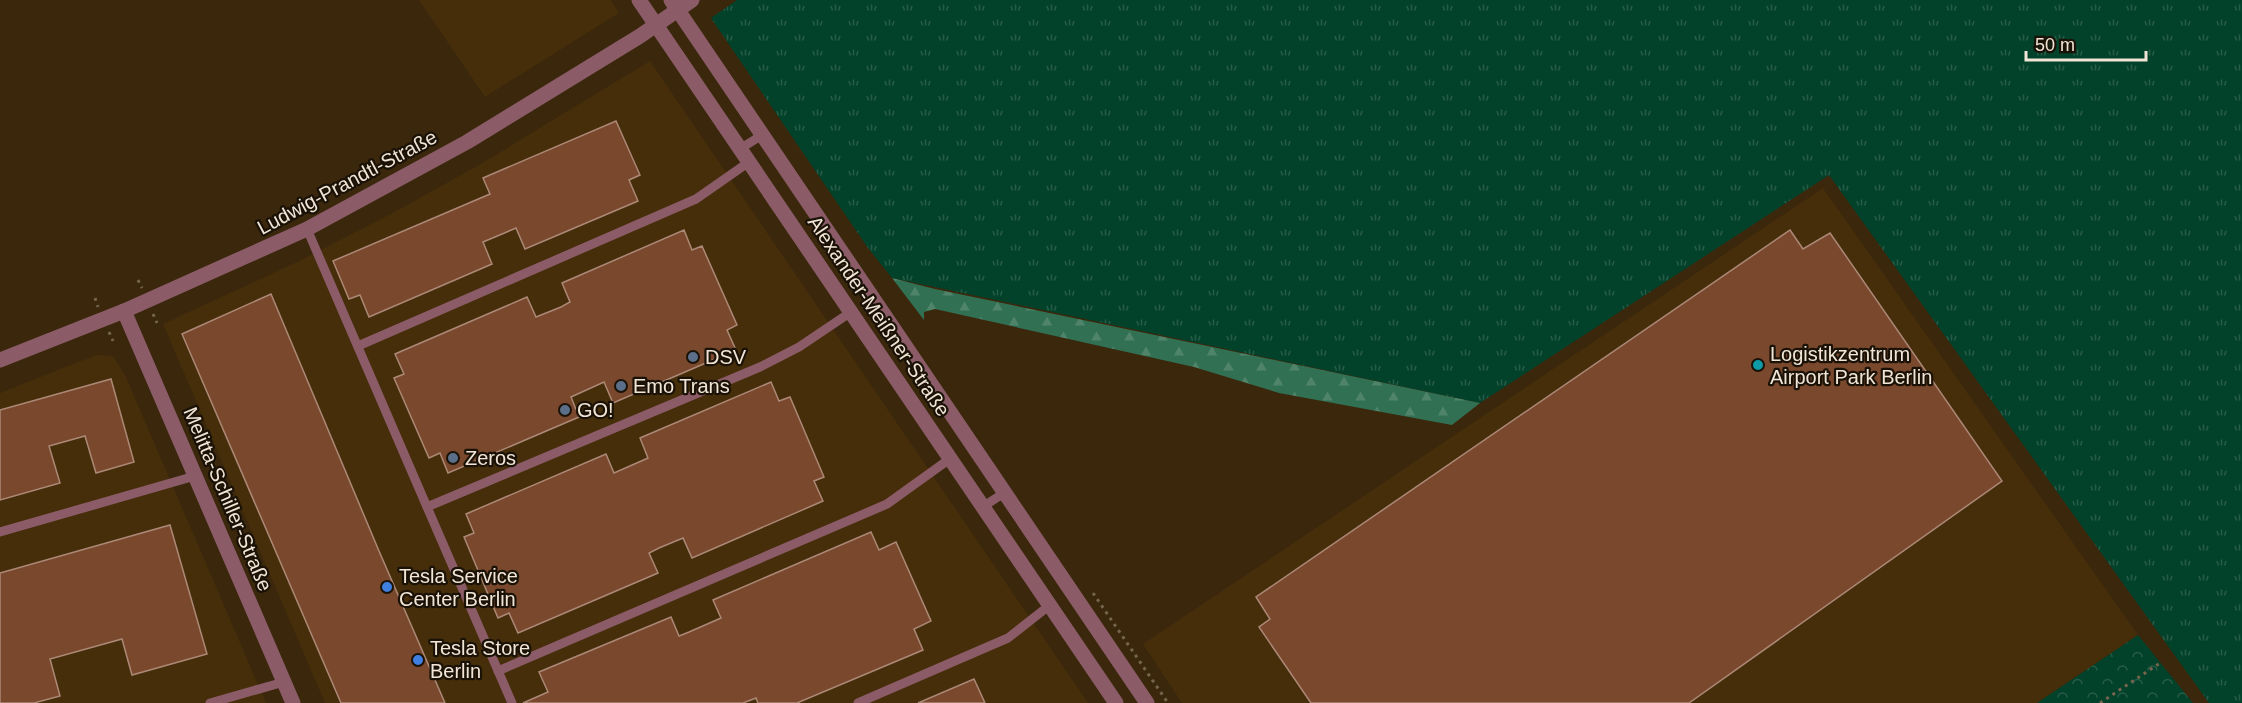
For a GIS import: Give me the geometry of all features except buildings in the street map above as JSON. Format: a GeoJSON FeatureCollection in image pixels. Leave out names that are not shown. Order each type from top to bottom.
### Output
{"type":"FeatureCollection","features":[{"type":"Feature","properties":{"kind":"street","name":"Alexander-Meißner-Straße"},"geometry":{"type":"LineString","coordinates":[[639,0],[1116,703]]}},
{"type":"Feature","properties":{"kind":"street","name":"Ludwig-Prandtl-Straße"},"geometry":{"type":"LineString","coordinates":[[0,360],[124,311],[306,229],[467,142],[656,25],[674,5],[692,0]]}},
{"type":"Feature","properties":{"kind":"street","name":"Alexander-Meißner-Straße"},"geometry":{"type":"LineString","coordinates":[[674,5],[1147,703]]}},
{"type":"Feature","properties":{"kind":"street","name":"Melitta-Schiller-Straße"},"geometry":{"type":"LineString","coordinates":[[124,311],[293,703]]}},
{"type":"Feature","properties":{"kind":"lane"},"geometry":{"type":"LineString","coordinates":[[358,346],[688,203],[745,155],[762,135]]}},
{"type":"Feature","properties":{"kind":"lane"},"geometry":{"type":"LineString","coordinates":[[306,229],[512,703]]}},
{"type":"Feature","properties":{"kind":"lane"},"geometry":{"type":"LineString","coordinates":[[427,507],[760,367],[800,347],[851,312]]}},
{"type":"Feature","properties":{"kind":"lane"},"geometry":{"type":"LineString","coordinates":[[498,670],[887,504],[951,458]]}},
{"type":"Feature","properties":{"kind":"lane"},"geometry":{"type":"LineString","coordinates":[[0,532],[195,476]]}},
{"type":"Feature","properties":{"kind":"lane"},"geometry":{"type":"LineString","coordinates":[[984,506],[1004,493]]}},
{"type":"Feature","properties":{"kind":"lane"},"geometry":{"type":"LineString","coordinates":[[858,703],[1008,638],[1050,605]]}},
{"type":"Feature","properties":{"kind":"lane"},"geometry":{"type":"LineString","coordinates":[[210,703],[284,682]]}},
{"type":"Feature","properties":{"kind":"path"},"geometry":{"type":"LineString","coordinates":[[2100,703],[2160,663]]}},
{"type":"Feature","properties":{"kind":"shaded area"},"geometry":{"type":"Polygon","coordinates":[[[419,0],[611,0],[619,13],[485,97],[419,0]]]}},
{"type":"Feature","properties":{"kind":"shaded area"},"geometry":{"type":"Polygon","coordinates":[[[650,61],[1088,703],[325,703],[163,324],[295,263],[389,215],[479,165],[650,61]]]}},
{"type":"Feature","properties":{"kind":"shaded area","name":"Logistikzentrum Airport Park Berlin"},"geometry":{"type":"Polygon","coordinates":[[[1823,188],[2138,635],[2037,703],[1182,703],[1143,644],[1823,188]]]}},
{"type":"Feature","properties":{"kind":"shaded area"},"geometry":{"type":"Polygon","coordinates":[[[96,355],[113,356],[126,377],[266,703],[0,703],[0,393],[96,355]]]}},
{"type":"Feature","properties":{"kind":"green space"},"geometry":{"type":"Polygon","coordinates":[[[737,0],[2242,0],[2242,703],[2209,703],[1829,175],[1480,403],[892,278],[868,248],[711,18],[737,0]]]}},
{"type":"Feature","properties":{"kind":"green space"},"geometry":{"type":"Polygon","coordinates":[[[892,278],[935,289],[1480,403],[1452,425],[1279,393],[1194,367],[935,309],[924,312],[924,320],[892,278]]]}},
{"type":"Feature","properties":{"kind":"green space"},"geometry":{"type":"Polygon","coordinates":[[[2138,635],[2193,703],[2037,703],[2138,635]]]}},
{"type":"Feature","properties":{"kind":"place","name":"DSV"},"geometry":{"type":"Point","coordinates":[693,357]}},
{"type":"Feature","properties":{"kind":"place","name":"Logistikzentrum Airport Park Berlin"},"geometry":{"type":"Point","coordinates":[1758,365]}},
{"type":"Feature","properties":{"kind":"place","name":"Emo Trans"},"geometry":{"type":"Point","coordinates":[621,386]}},
{"type":"Feature","properties":{"kind":"place","name":"GO!"},"geometry":{"type":"Point","coordinates":[565,410]}},
{"type":"Feature","properties":{"kind":"place","name":"Zeros"},"geometry":{"type":"Point","coordinates":[453,458]}},
{"type":"Feature","properties":{"kind":"place","name":"Tesla Service Center Berlin"},"geometry":{"type":"Point","coordinates":[387,587]}},
{"type":"Feature","properties":{"kind":"place","name":"Tesla Store Berlin"},"geometry":{"type":"Point","coordinates":[418,660]}}]}
